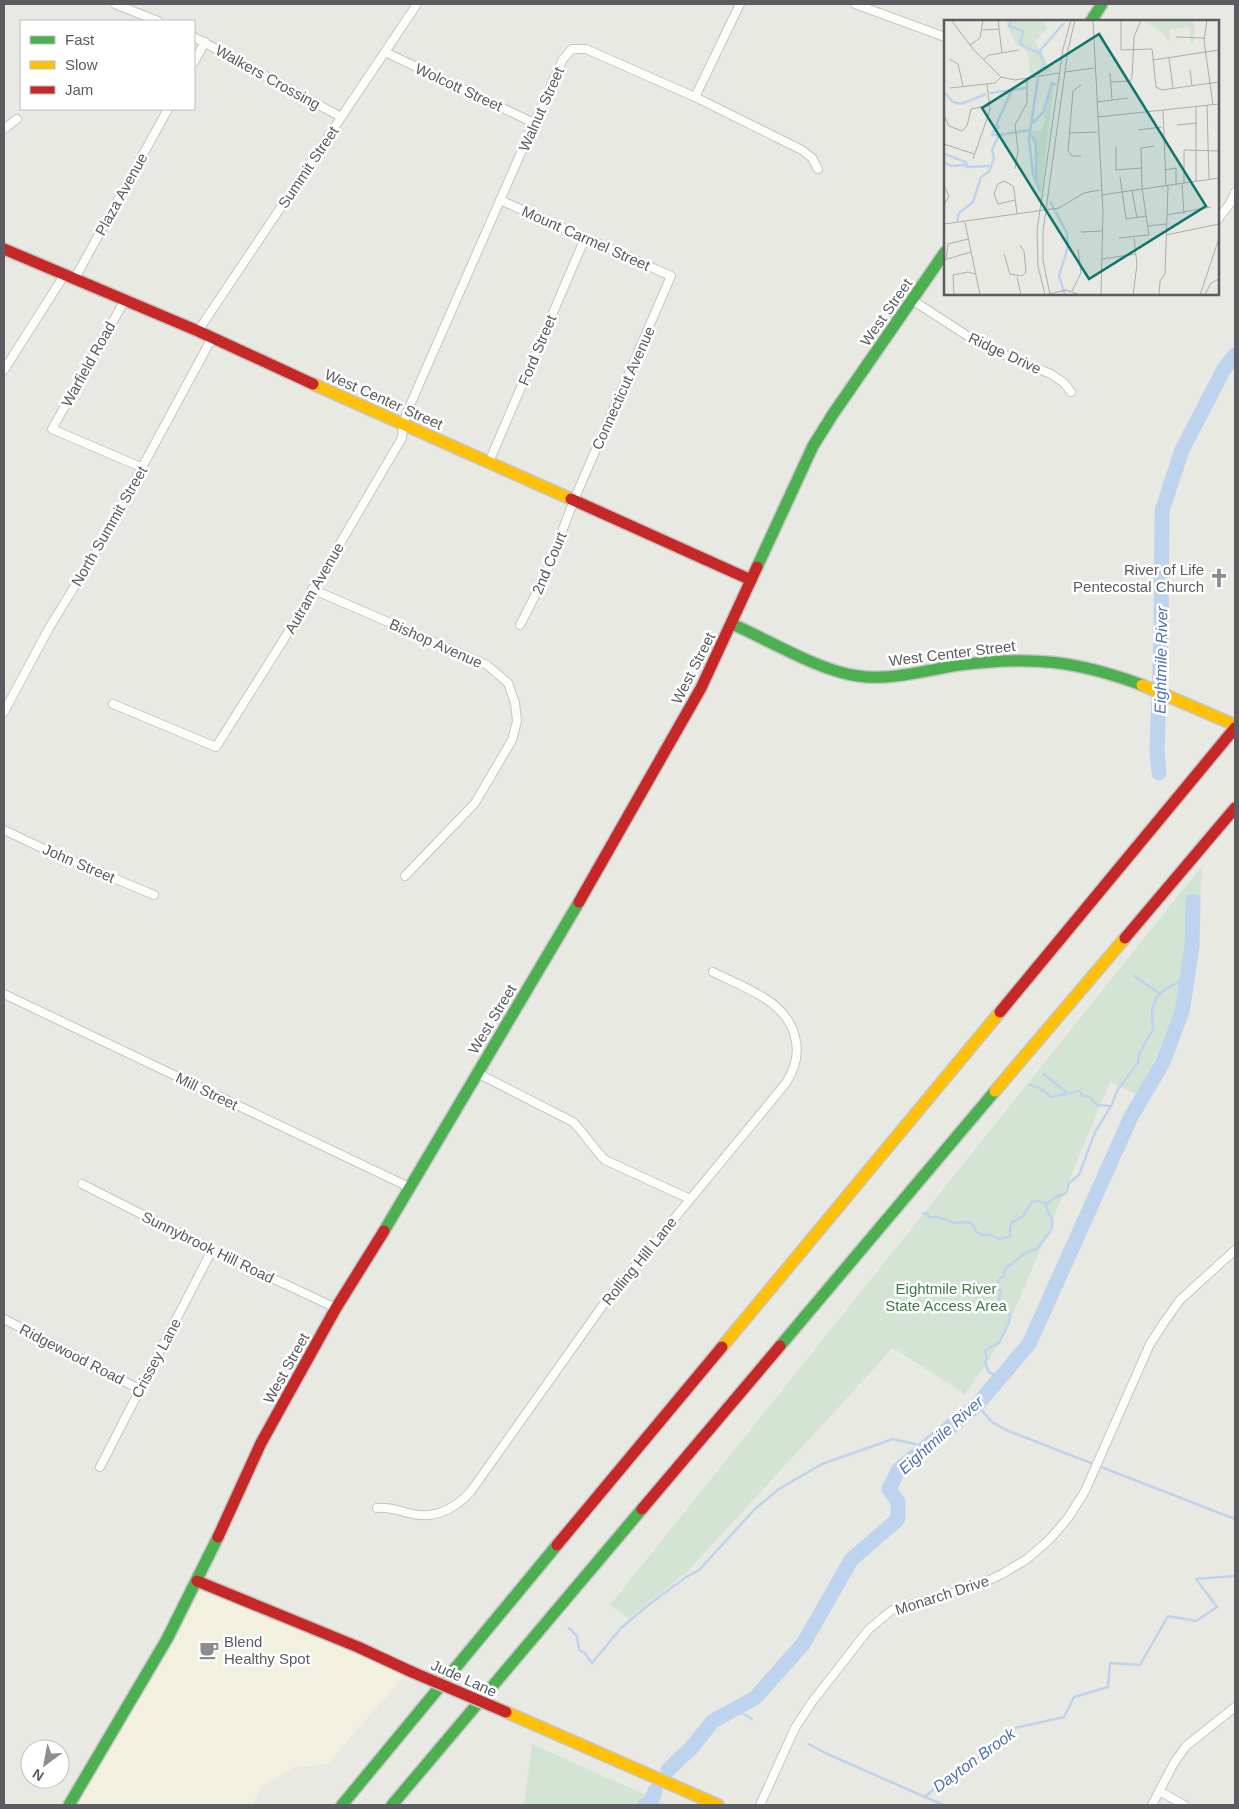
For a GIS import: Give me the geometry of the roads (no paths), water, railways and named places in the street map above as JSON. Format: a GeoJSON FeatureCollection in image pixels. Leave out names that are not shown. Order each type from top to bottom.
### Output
{"type":"FeatureCollection","features":[{"type":"Feature","properties":{"kind":"main road"},"geometry":{"type":"LineString","coordinates":[[1093,20],[1102,4]]}},
{"type":"Feature","properties":{"kind":"main road","name":"West Center Street"},"geometry":{"type":"LineString","coordinates":[[4,249],[198,331],[403,425],[751,580]]}},
{"type":"Feature","properties":{"kind":"main road","name":"West Street"},"geometry":{"type":"LineString","coordinates":[[69,1805],[167,1639],[261,1443],[336,1308],[410,1188],[574,911],[701,688],[813,446],[944,253]]}},
{"type":"Feature","properties":{"kind":"main road","name":"West Center Street"},"geometry":{"type":"LineString","coordinates":[[732,624],[825,667],[846,674],[868,678],[969,664],[1023,660],[1049,661],[1102,671],[1149,687],[1235,726]]}},
{"type":"Feature","properties":{"kind":"main road"},"geometry":{"type":"LineString","coordinates":[[340,1805],[370,1772],[1235,726]]}},
{"type":"Feature","properties":{"kind":"main road"},"geometry":{"type":"LineString","coordinates":[[392,1805],[1235,808]]}},
{"type":"Feature","properties":{"kind":"main road","name":"Jude Lane"},"geometry":{"type":"LineString","coordinates":[[196,1581],[358,1647],[718,1805]]}},
{"type":"Feature","properties":{"kind":"street"},"geometry":{"type":"LineString","coordinates":[[115,4],[155,20]]}},
{"type":"Feature","properties":{"kind":"street","name":"Summit Street"},"geometry":{"type":"LineString","coordinates":[[198,331],[417,4]]}},
{"type":"Feature","properties":{"kind":"street"},"geometry":{"type":"LineString","coordinates":[[695,97],[740,4]]}},
{"type":"Feature","properties":{"kind":"street"},"geometry":{"type":"LineString","coordinates":[[855,4],[944,37]]}},
{"type":"Feature","properties":{"kind":"street","name":"Walkers Crossing"},"geometry":{"type":"LineString","coordinates":[[195,37],[342,117]]}},
{"type":"Feature","properties":{"kind":"street"},"geometry":{"type":"LineString","coordinates":[[195,60],[205,42]]}},
{"type":"Feature","properties":{"kind":"street","name":"Walnut Street"},"geometry":{"type":"LineString","coordinates":[[403,425],[534,122],[563,59],[572,49],[586,49],[695,97],[802,150],[812,158],[818,169]]}},
{"type":"Feature","properties":{"kind":"street","name":"Wolcott Street"},"geometry":{"type":"LineString","coordinates":[[385,52],[534,122]]}},
{"type":"Feature","properties":{"kind":"street","name":"Plaza Avenue"},"geometry":{"type":"LineString","coordinates":[[4,370],[70,276],[167,110]]}},
{"type":"Feature","properties":{"kind":"street"},"geometry":{"type":"LineString","coordinates":[[4,129],[17,119]]}},
{"type":"Feature","properties":{"kind":"street"},"geometry":{"type":"LineString","coordinates":[[1219,218],[1232,202],[1235,192]]}},
{"type":"Feature","properties":{"kind":"street","name":"Mount Carmel Street"},"geometry":{"type":"LineString","coordinates":[[500,200],[671,276]]}},
{"type":"Feature","properties":{"kind":"street","name":"Ford Street"},"geometry":{"type":"LineString","coordinates":[[489,462],[586,238]]}},
{"type":"Feature","properties":{"kind":"street","name":"Connecticut Avenue"},"geometry":{"type":"LineString","coordinates":[[574,500],[671,276]]}},
{"type":"Feature","properties":{"kind":"street","name":"Warfield Road"},"geometry":{"type":"LineString","coordinates":[[125,300],[52,429],[143,468]]}},
{"type":"Feature","properties":{"kind":"street","name":"Ridge Drive"},"geometry":{"type":"LineString","coordinates":[[912,300],[977,342],[1051,374],[1064,382],[1071,392]]}},
{"type":"Feature","properties":{"kind":"street","name":"North Summit Street"},"geometry":{"type":"LineString","coordinates":[[4,712],[49,628],[100,545],[143,468],[212,338]]}},
{"type":"Feature","properties":{"kind":"street","name":"Autram Avenue"},"geometry":{"type":"LineString","coordinates":[[113,704],[216,747],[284,639],[402,438],[403,425]]}},
{"type":"Feature","properties":{"kind":"street","name":"2nd Court"},"geometry":{"type":"LineString","coordinates":[[520,624],[544,576],[574,500]]}},
{"type":"Feature","properties":{"kind":"street","name":"Bishop Avenue"},"geometry":{"type":"LineString","coordinates":[[312,589],[487,665],[508,683],[515,703],[518,721],[512,740],[475,803],[405,876]]}},
{"type":"Feature","properties":{"kind":"street","name":"John Street"},"geometry":{"type":"LineString","coordinates":[[4,830],[44,849],[154,895]]}},
{"type":"Feature","properties":{"kind":"street","name":"Rolling Hill Lane"},"geometry":{"type":"LineString","coordinates":[[377,1508],[391,1508],[424,1516],[437,1515],[450,1510],[462,1502],[602,1305],[793,1072],[797,1047],[795,1034],[790,1021],[781,1009],[769,1000],[714,972]]}},
{"type":"Feature","properties":{"kind":"street","name":"Mill Street"},"geometry":{"type":"LineString","coordinates":[[4,994],[410,1188]]}},
{"type":"Feature","properties":{"kind":"street"},"geometry":{"type":"LineString","coordinates":[[477,1073],[574,1122],[605,1160],[690,1199]]}},
{"type":"Feature","properties":{"kind":"street","name":"Sunnybrook Hill Road"},"geometry":{"type":"LineString","coordinates":[[82,1184],[212,1250],[336,1308]]}},
{"type":"Feature","properties":{"kind":"street","name":"Crissey Lane"},"geometry":{"type":"LineString","coordinates":[[100,1467],[212,1250]]}},
{"type":"Feature","properties":{"kind":"street","name":"Monarch Drive"},"geometry":{"type":"LineString","coordinates":[[760,1805],[795,1728],[812,1702],[869,1629],[892,1610],[977,1586],[1026,1559],[1050,1539],[1068,1518],[1085,1491],[1150,1344],[1180,1300],[1235,1250]]}},
{"type":"Feature","properties":{"kind":"street","name":"Ridgewood Road"},"geometry":{"type":"LineString","coordinates":[[4,1319],[139,1389]]}},
{"type":"Feature","properties":{"kind":"street"},"geometry":{"type":"LineString","coordinates":[[1152,1805],[1174,1763],[1186,1746],[1235,1708]]}},
{"type":"Feature","properties":{"kind":"street"},"geometry":{"type":"LineString","coordinates":[[1158,1791],[1184,1805]]}},
{"type":"Feature","properties":{"kind":"waterway","name":"Eightmile River"},"geometry":{"type":"LineString","coordinates":[[1159,773],[1157,751],[1161,637],[1162,511],[1182,450],[1224,369],[1235,355]]}},
{"type":"Feature","properties":{"kind":"waterway","name":"Eightmile River"},"geometry":{"type":"LineString","coordinates":[[668,1770],[692,1747],[713,1721],[755,1698],[803,1644],[851,1560],[898,1519],[898,1502],[889,1489],[899,1469],[977,1405],[1029,1344],[1131,1117],[1162,1064],[1182,1012],[1192,947],[1193,901]]}},
{"type":"Feature","properties":{"kind":"waterway"},"geometry":{"type":"LineString","coordinates":[[1134,976],[1160,994]]}},
{"type":"Feature","properties":{"kind":"waterway"},"geometry":{"type":"LineString","coordinates":[[999,1379],[988,1371],[985,1362],[987,1358],[985,1352],[999,1343],[1010,1317],[1008,1312],[998,1306],[1001,1291],[996,1286],[1000,1278],[1004,1276],[1005,1269],[1023,1255],[1037,1249],[1052,1228],[1052,1220],[1046,1205],[1054,1198],[1066,1193],[1069,1183],[1079,1175],[1095,1132],[1111,1106],[1118,1089],[1138,1063],[1139,1054],[1153,1029],[1152,1011],[1156,998],[1174,984],[1187,978]]}},
{"type":"Feature","properties":{"kind":"waterway"},"geometry":{"type":"LineString","coordinates":[[1044,1074],[1067,1093]]}},
{"type":"Feature","properties":{"kind":"waterway"},"geometry":{"type":"LineString","coordinates":[[1030,1085],[1040,1088],[1051,1097],[1079,1091],[1083,1096],[1090,1097],[1097,1105],[1111,1106]]}},
{"type":"Feature","properties":{"kind":"waterway"},"geometry":{"type":"LineString","coordinates":[[923,1214],[927,1213],[929,1217],[938,1217],[954,1223],[968,1222],[982,1235],[992,1235],[999,1239],[1010,1236],[1012,1222],[1022,1217],[1032,1202],[1047,1203]]}},
{"type":"Feature","properties":{"kind":"waterway","name":"Dayton Brook"},"geometry":{"type":"LineString","coordinates":[[977,1405],[992,1422],[1006,1430],[1235,1519]]}},
{"type":"Feature","properties":{"kind":"waterway"},"geometry":{"type":"LineString","coordinates":[[569,1628],[577,1636],[579,1650],[585,1653],[592,1663],[621,1628],[647,1606],[686,1577],[699,1570],[755,1509],[779,1489],[822,1464],[893,1439],[915,1444],[921,1451]]}},
{"type":"Feature","properties":{"kind":"waterway","name":"Dayton Brook"},"geometry":{"type":"LineString","coordinates":[[809,1744],[925,1797],[946,1779],[978,1758],[1015,1728],[1064,1717],[1074,1697],[1108,1687],[1110,1663],[1140,1665],[1168,1616],[1196,1621],[1217,1607],[1196,1579],[1235,1576]]}},
{"type":"Feature","properties":{"kind":"waterway","name":"Dayton Brook"},"geometry":{"type":"LineString","coordinates":[[734,1708],[752,1719]]}},
{"type":"Feature","properties":{"kind":"waterway","name":"Eightmile River"},"geometry":{"type":"LineString","coordinates":[[645,1805],[650,1803],[655,1791]]}},
{"type":"Feature","properties":{"kind":"waterway"},"geometry":{"type":"LineString","coordinates":[[925,1797],[944,1805]]}},
{"type":"Feature","properties":{"kind":"place","name":"River of Life Pentecostal Church"},"geometry":{"type":"Point","coordinates":[1219,578]}},
{"type":"Feature","properties":{"kind":"place","name":"Blend Healthy Spot"},"geometry":{"type":"Point","coordinates":[209,1650]}},
{"type":"Feature","properties":{"kind":"park label","name":"Eightmile River State Access Area"},"geometry":{"type":"Point","coordinates":[946,1296]}}]}
